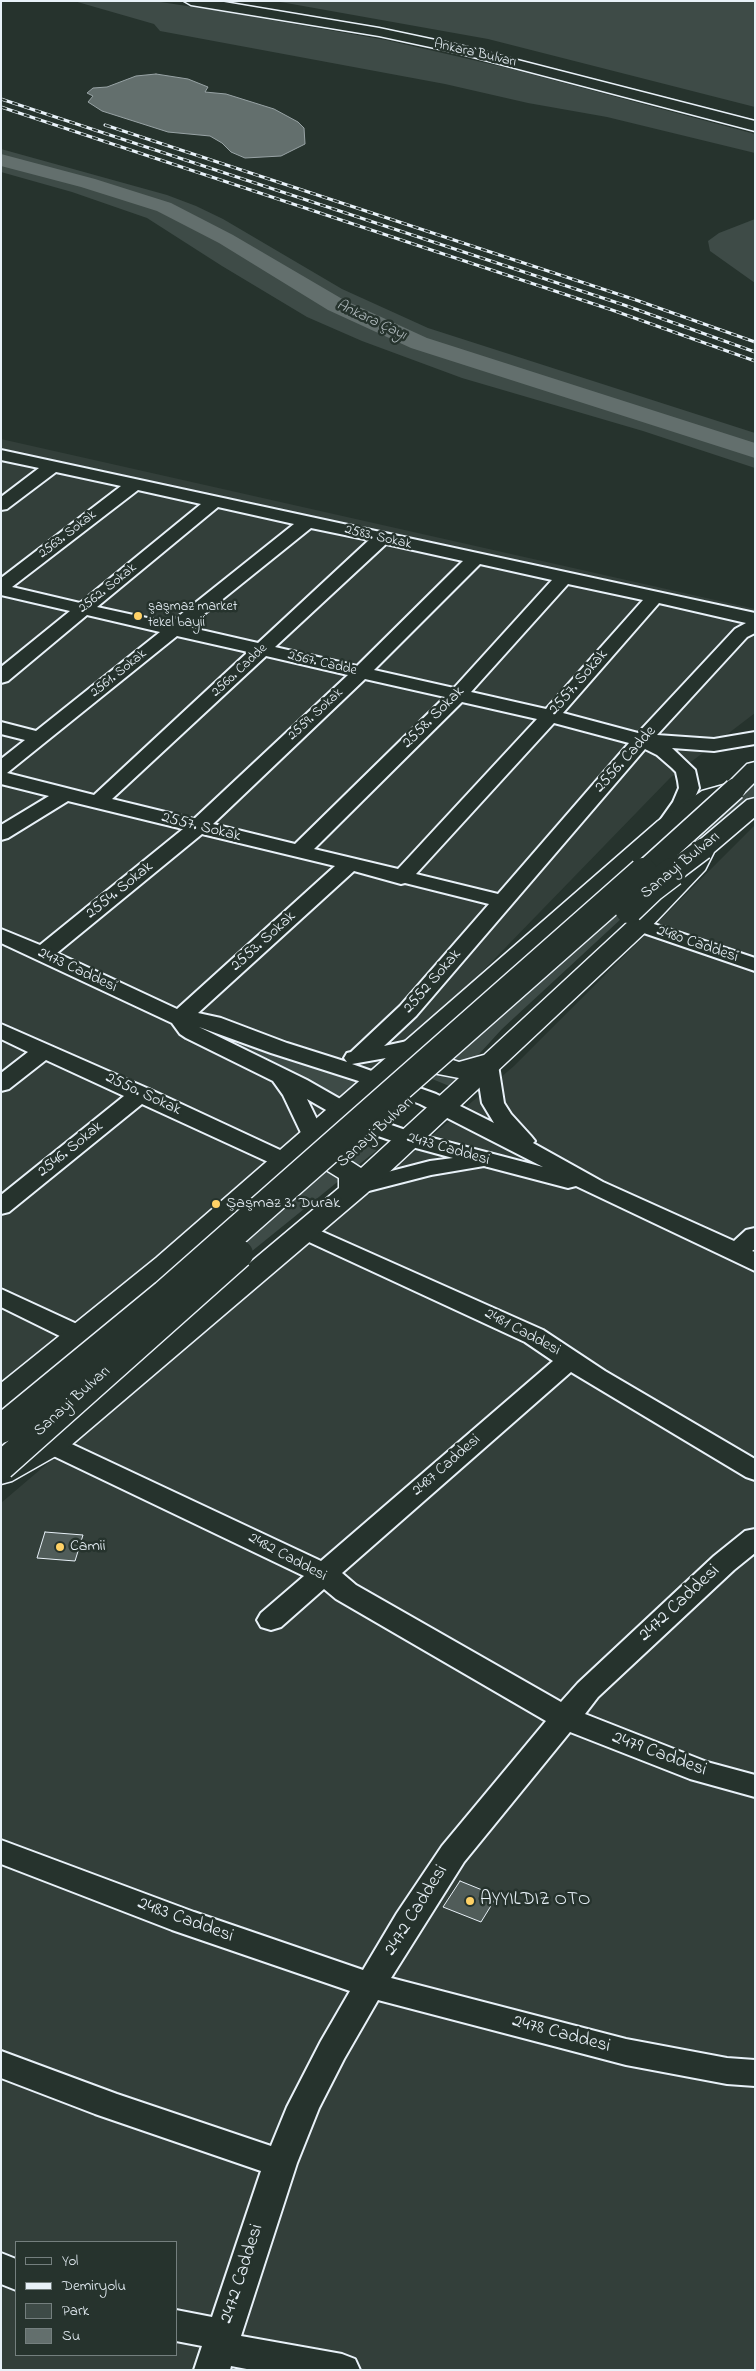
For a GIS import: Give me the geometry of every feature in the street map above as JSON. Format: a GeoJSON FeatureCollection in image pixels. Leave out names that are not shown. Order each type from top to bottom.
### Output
{"type":"FeatureCollection","features":[{"type":"Feature","properties":{"kind":"main road","name":"Ankara Bulvarı"},"geometry":{"type":"LineString","coordinates":[[191,1],[379,32],[450,48],[755,126]]}},
{"type":"Feature","properties":{"kind":"main road","name":"Ankara Bulvarı"},"geometry":{"type":"LineString","coordinates":[[238,1],[391,27],[474,45],[755,116]]}},
{"type":"Feature","properties":{"kind":"main road","name":"Sanayi Bulvarı"},"geometry":{"type":"LineString","coordinates":[[1,1466],[651,888],[703,849],[749,802],[755,769]]}},
{"type":"Feature","properties":{"kind":"main road"},"geometry":{"type":"LineString","coordinates":[[1,1399],[81,1336],[285,1161],[312,1134],[666,826],[710,796],[749,802]]}},
{"type":"Feature","properties":{"kind":"main road","name":"Sanayi Bulvarı"},"geometry":{"type":"LineString","coordinates":[[1,1429],[158,1300],[559,948],[749,802]]}},
{"type":"Feature","properties":{"kind":"main road"},"geometry":{"type":"LineString","coordinates":[[1,1474],[52,1444],[355,1189],[639,925],[692,872],[703,849]]}},
{"type":"Feature","properties":{"kind":"main road"},"geometry":{"type":"LineString","coordinates":[[416,1043],[425,1059],[442,1067],[460,1070],[490,1063]]}},
{"type":"Feature","properties":{"kind":"main road"},"geometry":{"type":"LineString","coordinates":[[285,1161],[299,1156],[331,1160],[346,1169],[353,1176],[355,1189]]}},
{"type":"Feature","properties":{"kind":"street","name":"2583. Sokak"},"geometry":{"type":"LineString","coordinates":[[1,455],[755,620]]}},
{"type":"Feature","properties":{"kind":"street"},"geometry":{"type":"LineString","coordinates":[[1,505],[53,466]]}},
{"type":"Feature","properties":{"kind":"street","name":"2563. Sokak"},"geometry":{"type":"LineString","coordinates":[[1,588],[135,484]]}},
{"type":"Feature","properties":{"kind":"street","name":"2562. Sokak"},"geometry":{"type":"LineString","coordinates":[[1,676],[215,501]]}},
{"type":"Feature","properties":{"kind":"street","name":"2561. Sokak"},"geometry":{"type":"LineString","coordinates":[[1,769],[307,522]]}},
{"type":"Feature","properties":{"kind":"street","name":"2560. Cadde"},"geometry":{"type":"LineString","coordinates":[[98,802],[382,539]]}},
{"type":"Feature","properties":{"kind":"street","name":"2559. Sokak"},"geometry":{"type":"LineString","coordinates":[[198,827],[361,673],[475,559]]}},
{"type":"Feature","properties":{"kind":"street","name":"2558. Sokak"},"geometry":{"type":"LineString","coordinates":[[299,852],[458,695],[564,578]]}},
{"type":"Feature","properties":{"kind":"street","name":"2567. Cadde"},"geometry":{"type":"LineString","coordinates":[[1,588],[174,630],[550,716],[642,740]]}},
{"type":"Feature","properties":{"kind":"street","name":"2557. Sokak"},"geometry":{"type":"LineString","coordinates":[[401,878],[550,716],[654,597]]}},
{"type":"Feature","properties":{"kind":"street","name":"2556. Cadde"},"geometry":{"type":"LineString","coordinates":[[502,901],[642,740],[741,633],[755,625]]}},
{"type":"Feature","properties":{"kind":"street"},"geometry":{"type":"LineString","coordinates":[[1,728],[40,738]]}},
{"type":"Feature","properties":{"kind":"street"},"geometry":{"type":"LineString","coordinates":[[642,740],[714,745],[755,738]]}},
{"type":"Feature","properties":{"kind":"street"},"geometry":{"type":"LineString","coordinates":[[642,740],[664,751],[685,770],[689,788],[683,802],[666,826]]}},
{"type":"Feature","properties":{"kind":"street","name":"2557. Sokak"},"geometry":{"type":"LineString","coordinates":[[1,778],[348,865],[502,901]]}},
{"type":"Feature","properties":{"kind":"street"},"geometry":{"type":"LineString","coordinates":[[1,834],[65,794]]}},
{"type":"Feature","properties":{"kind":"street","name":"2554. Sokak"},"geometry":{"type":"LineString","coordinates":[[42,954],[198,827]]}},
{"type":"Feature","properties":{"kind":"street","name":"2553. Sokak"},"geometry":{"type":"LineString","coordinates":[[180,1018],[348,865]]}},
{"type":"Feature","properties":{"kind":"street","name":"2552 Sokak"},"geometry":{"type":"LineString","coordinates":[[359,1057],[408,1011],[502,901]]}},
{"type":"Feature","properties":{"kind":"street","name":"2480 Caddesi"},"geometry":{"type":"LineString","coordinates":[[639,925],[755,965]]}},
{"type":"Feature","properties":{"kind":"street","name":"2473 Caddesi"},"geometry":{"type":"LineString","coordinates":[[1,935],[180,1018],[200,1020],[213,1024],[376,1079],[443,1107],[535,1153],[595,1187],[746,1257]]}},
{"type":"Feature","properties":{"kind":"street","name":"2473 Caddesi"},"geometry":{"type":"LineString","coordinates":[[180,1018],[188,1029],[194,1033],[280,1075],[369,1125],[409,1139],[492,1162],[595,1187]]}},
{"type":"Feature","properties":{"kind":"street","name":"2550. Sokak"},"geometry":{"type":"LineString","coordinates":[[1,1031],[285,1161]]}},
{"type":"Feature","properties":{"kind":"street"},"geometry":{"type":"LineString","coordinates":[[329,1064],[416,1043]]}},
{"type":"Feature","properties":{"kind":"street"},"geometry":{"type":"LineString","coordinates":[[1,1084],[45,1050]]}},
{"type":"Feature","properties":{"kind":"street"},"geometry":{"type":"LineString","coordinates":[[490,1063],[490,1087],[497,1110],[507,1124],[535,1153]]}},
{"type":"Feature","properties":{"kind":"street"},"geometry":{"type":"LineString","coordinates":[[280,1075],[294,1096],[312,1134]]}},
{"type":"Feature","properties":{"kind":"street","name":"2546. Sokak"},"geometry":{"type":"LineString","coordinates":[[1,1207],[141,1094]]}},
{"type":"Feature","properties":{"kind":"street"},"geometry":{"type":"LineString","coordinates":[[355,1189],[430,1168],[462,1163],[492,1162]]}},
{"type":"Feature","properties":{"kind":"street","name":"2481 Caddesi"},"geometry":{"type":"LineString","coordinates":[[305,1231],[534,1336],[596,1377],[755,1471]]}},
{"type":"Feature","properties":{"kind":"street"},"geometry":{"type":"LineString","coordinates":[[746,1257],[755,1235]]}},
{"type":"Feature","properties":{"kind":"street"},"geometry":{"type":"LineString","coordinates":[[1,1297],[81,1336]]}},
{"type":"Feature","properties":{"kind":"street","name":"2487 Caddesi"},"geometry":{"type":"LineString","coordinates":[[271,1620],[548,1377],[572,1360]]}},
{"type":"Feature","properties":{"kind":"street","name":"2482 Caddesi"},"geometry":{"type":"LineString","coordinates":[[52,1444],[324,1574],[346,1592],[565,1718]]}},
{"type":"Feature","properties":{"kind":"street","name":"2472 Caddesi"},"geometry":{"type":"LineString","coordinates":[[218,2351],[280,2163],[303,2107],[328,2058],[370,1985],[453,1854],[597,1681],[724,1564],[755,1538]]}},
{"type":"Feature","properties":{"kind":"street","name":"2479 Caddesi"},"geometry":{"type":"LineString","coordinates":[[565,1718],[700,1772],[755,1786]]}},
{"type":"Feature","properties":{"kind":"street","name":"2483 Caddesi"},"geometry":{"type":"LineString","coordinates":[[1,1852],[183,1922],[370,1985]]}},
{"type":"Feature","properties":{"kind":"street","name":"2478 Caddesi"},"geometry":{"type":"LineString","coordinates":[[370,1985],[626,2052],[727,2071],[755,2074]]}},
{"type":"Feature","properties":{"kind":"street"},"geometry":{"type":"LineString","coordinates":[[1,2064],[107,2104],[280,2163]]}},
{"type":"Feature","properties":{"kind":"street"},"geometry":{"type":"LineString","coordinates":[[1,2268],[15,2275]]}},
{"type":"Feature","properties":{"kind":"street"},"geometry":{"type":"LineString","coordinates":[[178,2326],[218,2351],[342,2370]]}},
{"type":"Feature","properties":{"kind":"shaded area"},"geometry":{"type":"Polygon","coordinates":[[[1,439],[755,609],[755,713],[670,778],[376,1081],[1,1396],[1,439]]]}},
{"type":"Feature","properties":{"kind":"shaded area"},"geometry":{"type":"Polygon","coordinates":[[[755,825],[755,2370],[1,2370],[1,1503],[514,1066],[755,825]]]}},
{"type":"Feature","properties":{"kind":"green space"},"geometry":{"type":"Polygon","coordinates":[[[74,1],[154,1],[386,40],[512,69],[755,134],[755,153],[607,117],[528,103],[445,84],[160,31],[154,24],[74,1]]]}},
{"type":"Feature","properties":{"kind":"green space"},"geometry":{"type":"Polygon","coordinates":[[[275,1],[755,1],[755,107],[488,39],[275,1]]]}},
{"type":"Feature","properties":{"kind":"green space"},"geometry":{"type":"Polygon","coordinates":[[[1,149],[167,195],[196,206],[223,219],[342,289],[428,328],[755,433],[755,468],[643,431],[462,378],[362,341],[307,317],[147,218],[72,192],[1,172],[1,149]]]}},
{"type":"Feature","properties":{"kind":"green space"},"geometry":{"type":"Polygon","coordinates":[[[755,219],[755,283],[710,251],[708,241],[719,233],[755,219]]]}},
{"type":"Feature","properties":{"kind":"green space"},"geometry":{"type":"Polygon","coordinates":[[[755,781],[755,795],[502,1029],[469,1065],[454,1088],[425,1076],[484,1032],[755,781]]]}},
{"type":"Feature","properties":{"kind":"green space"},"geometry":{"type":"Polygon","coordinates":[[[198,1025],[357,1083],[341,1099],[198,1025]]]}},
{"type":"Feature","properties":{"kind":"green space"},"geometry":{"type":"Polygon","coordinates":[[[350,1140],[377,1150],[1,1454],[1,1434],[350,1140]]]}},
{"type":"Feature","properties":{"kind":"water"},"geometry":{"type":"Polygon","coordinates":[[[156,74],[188,79],[208,87],[205,92],[226,94],[274,109],[298,122],[304,128],[305,144],[281,156],[245,158],[231,152],[222,143],[210,136],[168,132],[102,111],[88,102],[93,96],[87,93],[93,88],[107,87],[136,76],[156,74]]]}},
{"type":"Feature","properties":{"kind":"building","name":"Camii"},"geometry":{"type":"Polygon","coordinates":[[[45,1532],[83,1535],[75,1561],[37,1558],[45,1532]]]}},
{"type":"Feature","properties":{"kind":"building","name":"AYYILDIZ OTO"},"geometry":{"type":"Polygon","coordinates":[[[460,1881],[497,1896],[481,1922],[443,1907],[460,1881]]]}},
{"type":"Feature","properties":{"kind":"waterway","name":"Ankara Çayı"},"geometry":{"type":"LineString","coordinates":[[1,160],[88,183],[164,207],[226,239],[336,305],[419,343],[755,451]]}},
{"type":"Feature","properties":{"kind":"railway"},"geometry":{"type":"LineString","coordinates":[[1,99],[624,305],[755,352]]}},
{"type":"Feature","properties":{"kind":"railway"},"geometry":{"type":"LineString","coordinates":[[1,107],[612,310],[755,361]]}},
{"type":"Feature","properties":{"kind":"railway"},"geometry":{"type":"LineString","coordinates":[[105,125],[636,300],[755,342]]}},
{"type":"Feature","properties":{"kind":"place","name":"şaşmaz market tekel bayii"},"geometry":{"type":"Point","coordinates":[138,616]}},
{"type":"Feature","properties":{"kind":"place","name":"Şaşmaz 3. Durak"},"geometry":{"type":"Point","coordinates":[216,1204]}},
{"type":"Feature","properties":{"kind":"place","name":"Camii"},"geometry":{"type":"Point","coordinates":[60,1547]}},
{"type":"Feature","properties":{"kind":"place","name":"AYYILDIZ OTO"},"geometry":{"type":"Point","coordinates":[470,1901]}}]}
